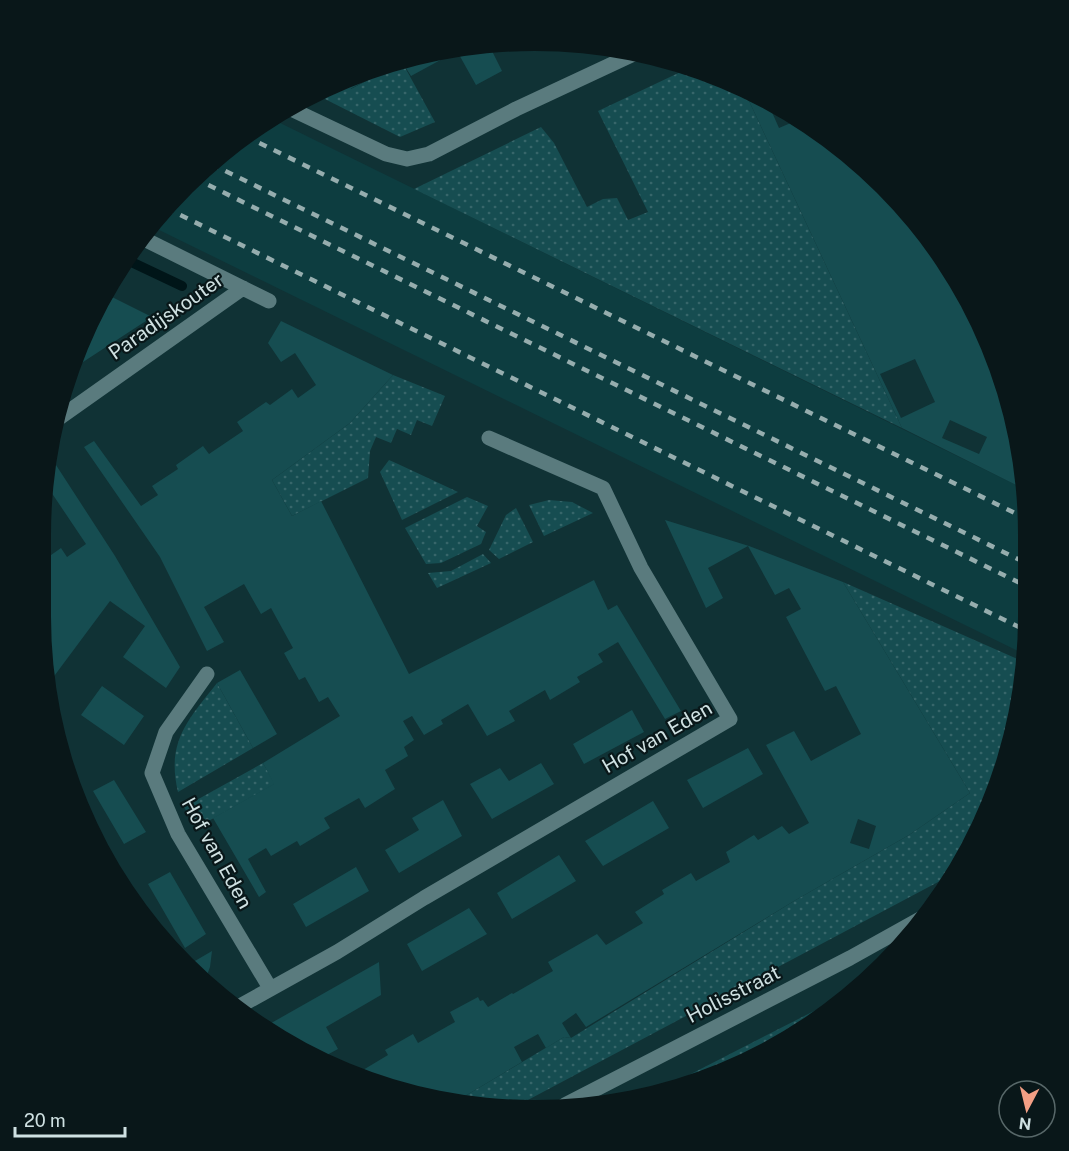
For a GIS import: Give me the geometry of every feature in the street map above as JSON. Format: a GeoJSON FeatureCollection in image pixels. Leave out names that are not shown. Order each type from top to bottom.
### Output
{"type":"FeatureCollection","features":[{"type":"Feature","properties":{"kind":"street"},"geometry":{"type":"LineString","coordinates":[[299,113],[386,154],[408,159],[429,154],[516,109],[623,59]]}},
{"type":"Feature","properties":{"kind":"street"},"geometry":{"type":"LineString","coordinates":[[150,242],[269,301]]}},
{"type":"Feature","properties":{"kind":"street","name":"Paradijskouter"},"geometry":{"type":"LineString","coordinates":[[66,413],[243,288]]}},
{"type":"Feature","properties":{"kind":"street","name":"Hof van Eden"},"geometry":{"type":"LineString","coordinates":[[244,1003],[337,952],[443,886],[730,719],[641,568],[603,488],[489,438]]}},
{"type":"Feature","properties":{"kind":"street","name":"Hof van Eden"},"geometry":{"type":"LineString","coordinates":[[207,674],[166,732],[152,772],[178,834],[270,988]]}},
{"type":"Feature","properties":{"kind":"street","name":"Holisstraat"},"geometry":{"type":"LineString","coordinates":[[579,1098],[904,928]]}},
{"type":"Feature","properties":{"kind":"shaded area"},"geometry":{"type":"Polygon","coordinates":[[[493,53],[502,71],[476,85],[460,57],[493,53]]]}},
{"type":"Feature","properties":{"kind":"shaded area"},"geometry":{"type":"Polygon","coordinates":[[[441,60],[411,76],[406,68],[441,60]]]}},
{"type":"Feature","properties":{"kind":"shaded area"},"geometry":{"type":"Polygon","coordinates":[[[405,68],[435,122],[400,137],[325,99],[405,68]]]}},
{"type":"Feature","properties":{"kind":"shaded area"},"geometry":{"type":"Polygon","coordinates":[[[678,73],[749,102],[902,428],[414,189],[541,127],[554,143],[587,207],[603,199],[617,198],[628,220],[648,212],[598,111],[678,73]]]}},
{"type":"Feature","properties":{"kind":"shaded area"},"geometry":{"type":"Polygon","coordinates":[[[749,102],[773,114],[779,128],[789,124],[829,151],[853,171],[898,216],[937,266],[968,321],[992,379],[1009,440],[1015,485],[902,428],[749,102]],[[915,359],[880,374],[901,418],[935,402],[915,359]],[[950,420],[942,438],[979,454],[987,437],[950,420]]]}},
{"type":"Feature","properties":{"kind":"shaded area"},"geometry":{"type":"Polygon","coordinates":[[[281,123],[1015,485],[1018,534],[1017,650],[159,230],[216,171],[240,151],[281,123]]]}},
{"type":"Feature","properties":{"kind":"shaded area"},"geometry":{"type":"Polygon","coordinates":[[[113,298],[152,317],[83,362],[113,298]]]}},
{"type":"Feature","properties":{"kind":"shaded area"},"geometry":{"type":"Polygon","coordinates":[[[281,321],[393,375],[350,423],[272,480],[292,516],[321,501],[409,674],[594,580],[608,610],[617,605],[681,711],[665,719],[618,642],[598,654],[603,662],[577,677],[580,682],[550,700],[545,690],[509,711],[515,721],[487,736],[468,704],[441,720],[443,724],[424,735],[412,716],[403,721],[414,740],[404,747],[408,756],[385,770],[395,789],[365,808],[359,798],[324,818],[330,828],[300,846],[297,841],[271,856],[266,848],[248,859],[266,892],[259,897],[213,818],[274,784],[263,763],[340,716],[328,697],[319,702],[305,677],[299,680],[284,653],[293,648],[271,608],[261,614],[244,584],[204,607],[224,642],[207,651],[160,557],[84,447],[94,441],[141,506],[158,495],[152,486],[178,469],[176,465],[203,446],[209,454],[243,431],[237,422],[266,402],[270,405],[292,389],[298,398],[316,385],[295,353],[281,362],[268,343],[281,321]]]}},
{"type":"Feature","properties":{"kind":"shaded area"},"geometry":{"type":"Polygon","coordinates":[[[393,375],[445,396],[432,426],[417,420],[411,435],[397,429],[391,443],[376,437],[370,451],[368,478],[292,516],[272,480],[350,423],[393,375]]]}},
{"type":"Feature","properties":{"kind":"shaded area"},"geometry":{"type":"Polygon","coordinates":[[[389,460],[458,492],[402,520],[380,472],[389,460]]]}},
{"type":"Feature","properties":{"kind":"shaded area"},"geometry":{"type":"Polygon","coordinates":[[[56,465],[115,556],[180,667],[166,688],[123,657],[145,626],[110,601],[55,676],[51,617],[51,555],[61,548],[67,557],[86,544],[53,495],[56,465]]]}},
{"type":"Feature","properties":{"kind":"shaded area"},"geometry":{"type":"Polygon","coordinates":[[[467,497],[488,506],[477,526],[486,532],[481,544],[441,563],[426,564],[405,528],[467,497]]]}},
{"type":"Feature","properties":{"kind":"shaded area"},"geometry":{"type":"Polygon","coordinates":[[[549,500],[572,502],[593,513],[544,536],[529,505],[549,500]]]}},
{"type":"Feature","properties":{"kind":"shaded area"},"geometry":{"type":"Polygon","coordinates":[[[516,508],[533,542],[499,559],[489,550],[506,515],[516,508]]]}},
{"type":"Feature","properties":{"kind":"shaded area"},"geometry":{"type":"Polygon","coordinates":[[[665,520],[749,546],[843,582],[970,793],[909,835],[794,901],[586,1027],[576,1013],[562,1023],[571,1038],[564,1037],[546,1048],[538,1034],[514,1047],[522,1062],[466,1095],[409,1084],[365,1069],[388,1055],[385,1050],[413,1034],[418,1043],[455,1022],[450,1012],[478,997],[488,1007],[553,971],[548,962],[597,934],[606,945],[643,923],[635,912],[664,894],[662,890],[691,873],[696,881],[730,862],[726,852],[754,835],[758,840],[782,826],[789,834],[809,823],[766,745],[794,731],[811,761],[861,734],[836,686],[825,691],[786,617],[801,609],[789,588],[775,595],[748,546],[708,568],[723,598],[706,608],[665,520]],[[858,819],[850,843],[869,849],[876,826],[858,819]]]}},
{"type":"Feature","properties":{"kind":"shaded area"},"geometry":{"type":"Polygon","coordinates":[[[483,554],[491,563],[437,588],[428,573],[451,571],[483,554]]]}},
{"type":"Feature","properties":{"kind":"shaded area"},"geometry":{"type":"Polygon","coordinates":[[[843,582],[1016,658],[1009,711],[992,772],[968,830],[939,881],[528,1100],[466,1095],[564,1037],[571,1038],[794,901],[909,835],[970,793],[843,582]]]}},
{"type":"Feature","properties":{"kind":"shaded area"},"geometry":{"type":"Polygon","coordinates":[[[240,670],[277,734],[253,748],[217,683],[240,670]]]}},
{"type":"Feature","properties":{"kind":"shaded area"},"geometry":{"type":"Polygon","coordinates":[[[217,683],[253,748],[178,792],[175,774],[177,745],[189,721],[217,683]]]}},
{"type":"Feature","properties":{"kind":"shaded area"},"geometry":{"type":"Polygon","coordinates":[[[102,686],[144,716],[124,745],[81,715],[102,686]]]}},
{"type":"Feature","properties":{"kind":"shaded area"},"geometry":{"type":"Polygon","coordinates":[[[632,710],[644,732],[584,764],[573,744],[632,710]]]}},
{"type":"Feature","properties":{"kind":"shaded area"},"geometry":{"type":"Polygon","coordinates":[[[748,748],[763,774],[703,808],[687,780],[748,748]]]}},
{"type":"Feature","properties":{"kind":"shaded area"},"geometry":{"type":"Polygon","coordinates":[[[263,763],[275,784],[196,828],[184,807],[263,763]]]}},
{"type":"Feature","properties":{"kind":"shaded area"},"geometry":{"type":"Polygon","coordinates":[[[541,763],[554,784],[492,819],[470,784],[500,768],[509,781],[541,763]]]}},
{"type":"Feature","properties":{"kind":"shaded area"},"geometry":{"type":"Polygon","coordinates":[[[114,780],[146,832],[124,844],[93,791],[114,780]]]}},
{"type":"Feature","properties":{"kind":"shaded area"},"geometry":{"type":"Polygon","coordinates":[[[443,800],[462,836],[399,873],[385,850],[419,830],[412,818],[443,800]]]}},
{"type":"Feature","properties":{"kind":"shaded area"},"geometry":{"type":"Polygon","coordinates":[[[653,801],[669,828],[603,866],[585,841],[653,801]]]}},
{"type":"Feature","properties":{"kind":"shaded area"},"geometry":{"type":"Polygon","coordinates":[[[559,855],[576,881],[512,919],[497,893],[559,855]]]}},
{"type":"Feature","properties":{"kind":"shaded area"},"geometry":{"type":"Polygon","coordinates":[[[356,867],[369,891],[306,927],[293,904],[356,867]]]}},
{"type":"Feature","properties":{"kind":"shaded area"},"geometry":{"type":"Polygon","coordinates":[[[170,872],[206,934],[185,948],[148,884],[170,872]]]}},
{"type":"Feature","properties":{"kind":"shaded area"},"geometry":{"type":"Polygon","coordinates":[[[469,908],[487,934],[422,971],[407,944],[469,908]]]}},
{"type":"Feature","properties":{"kind":"shaded area"},"geometry":{"type":"Polygon","coordinates":[[[212,951],[208,972],[196,961],[212,951]]]}},
{"type":"Feature","properties":{"kind":"shaded area"},"geometry":{"type":"Polygon","coordinates":[[[379,962],[381,995],[326,1027],[338,1049],[329,1054],[272,1023],[379,962]]]}},
{"type":"Feature","properties":{"kind":"shaded area"},"geometry":{"type":"Polygon","coordinates":[[[814,1011],[748,1050],[693,1073],[814,1011]]]}},
{"type":"Feature","properties":{"kind":"waterway"},"geometry":{"type":"LineString","coordinates":[[134,263],[182,286]]}},
{"type":"Feature","properties":{"kind":"railway"},"geometry":{"type":"LineString","coordinates":[[254,141],[1017,514]]}},
{"type":"Feature","properties":{"kind":"railway"},"geometry":{"type":"LineString","coordinates":[[219,168],[1018,559]]}},
{"type":"Feature","properties":{"kind":"railway"},"geometry":{"type":"LineString","coordinates":[[204,183],[1018,582]]}},
{"type":"Feature","properties":{"kind":"railway"},"geometry":{"type":"LineString","coordinates":[[175,212],[1018,626]]}}]}
